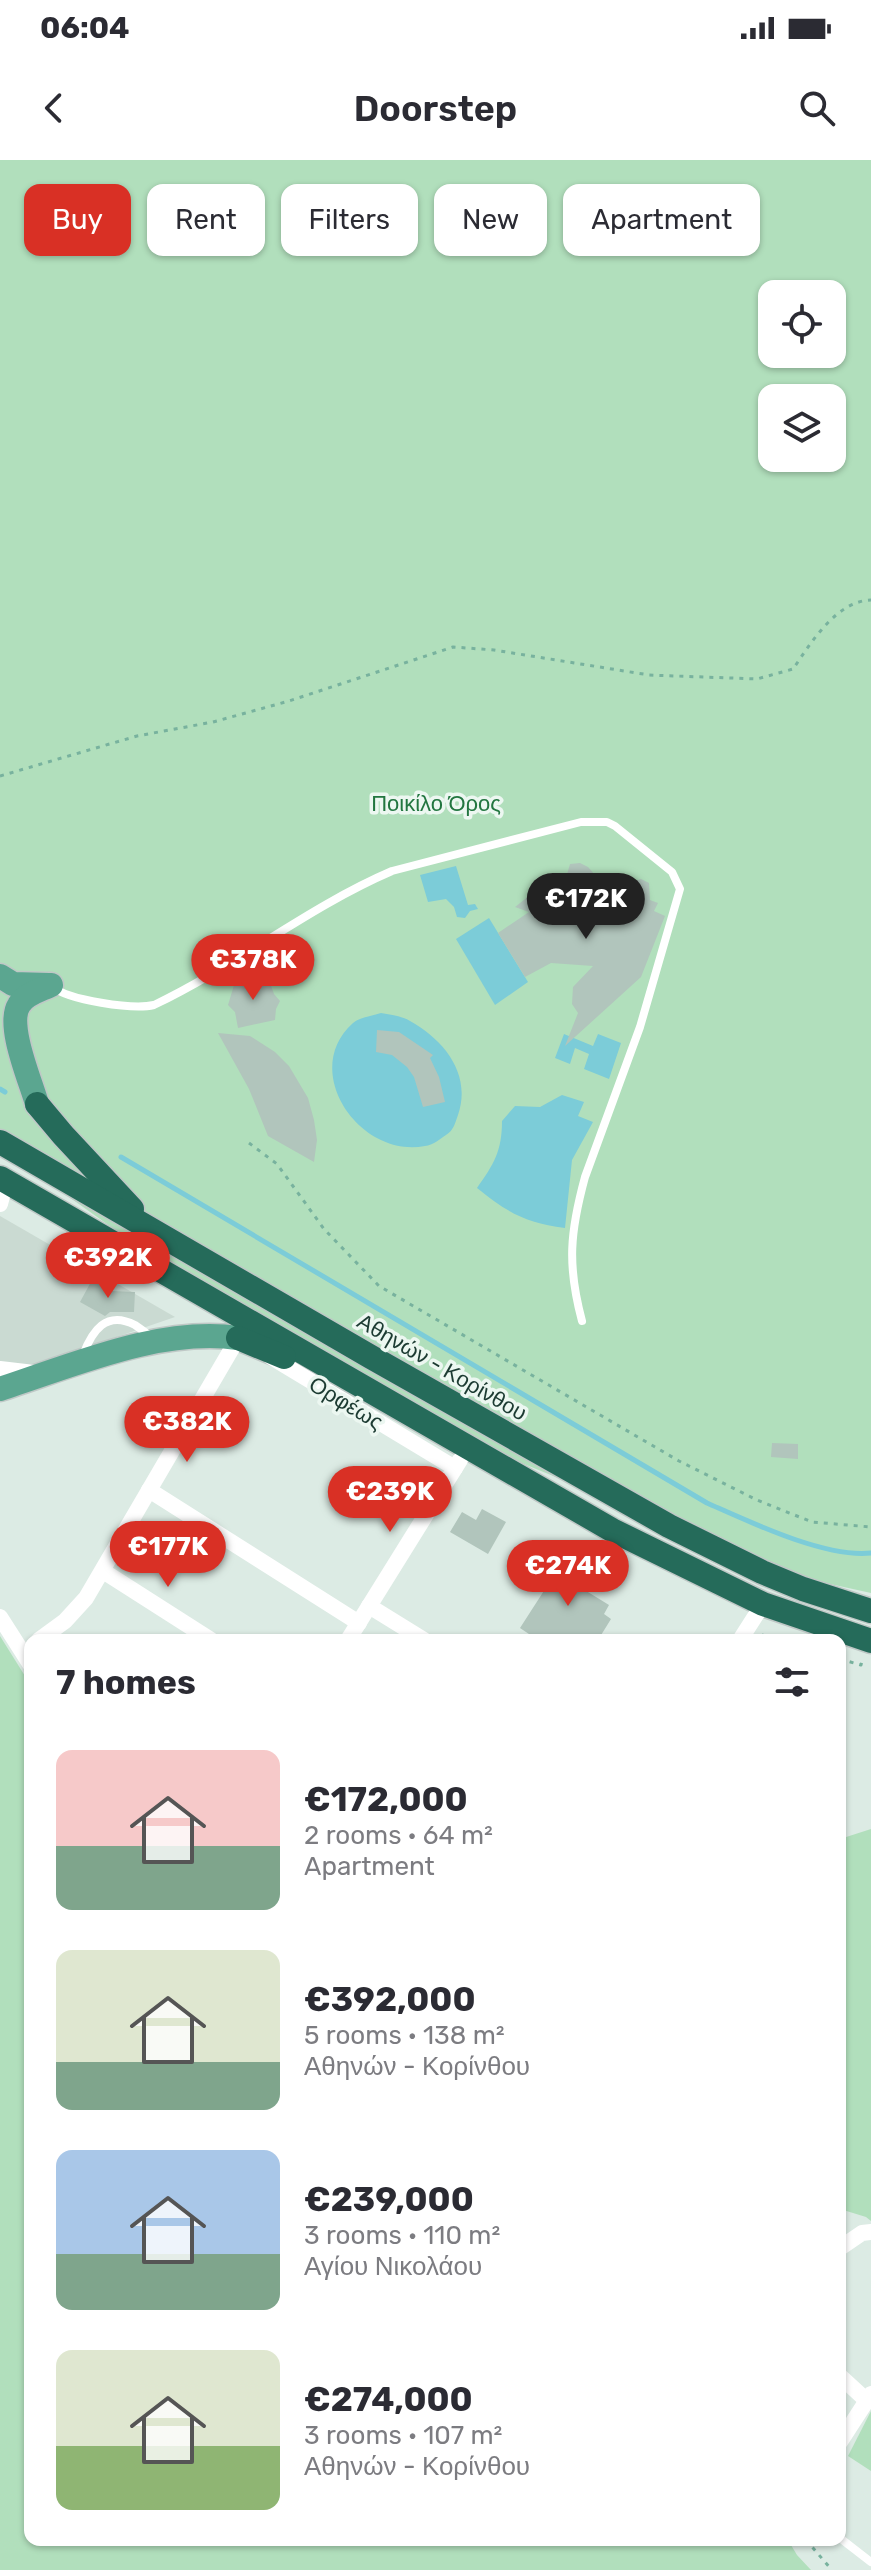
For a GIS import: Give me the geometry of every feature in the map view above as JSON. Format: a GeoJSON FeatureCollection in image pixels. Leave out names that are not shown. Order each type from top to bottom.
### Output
{"type":"FeatureCollection","features":[{"type":"Feature","properties":{"kind":"highway"},"geometry":{"type":"LineString","coordinates":[[37,1104],[147,1225]]}},
{"type":"Feature","properties":{"kind":"highway","name":"Αθηνών - Κορίνθου"},"geometry":{"type":"LineString","coordinates":[[0,1142],[669,1526],[762,1572],[871,1611]]}},
{"type":"Feature","properties":{"kind":"highway"},"geometry":{"type":"LineString","coordinates":[[2,1188],[376,1396],[461,1458],[829,1634]]}},
{"type":"Feature","properties":{"kind":"highway"},"geometry":{"type":"LineString","coordinates":[[238,1338],[376,1396]]}},
{"type":"Feature","properties":{"kind":"highway"},"geometry":{"type":"LineString","coordinates":[[846,1642],[867,1651]]}},
{"type":"Feature","properties":{"kind":"main road"},"geometry":{"type":"LineString","coordinates":[[0,976],[13,984],[51,985]]}},
{"type":"Feature","properties":{"kind":"main road"},"geometry":{"type":"LineString","coordinates":[[37,1104],[15,1017],[23,1000],[51,985]]}},
{"type":"Feature","properties":{"kind":"main road"},"geometry":{"type":"LineString","coordinates":[[0,1029],[37,1104]]}},
{"type":"Feature","properties":{"kind":"main road"},"geometry":{"type":"LineString","coordinates":[[0,1389],[159,1340],[191,1335],[238,1338]]}},
{"type":"Feature","properties":{"kind":"street","name":"Ορφέως"},"geometry":{"type":"LineString","coordinates":[[238,1338],[461,1458]]}},
{"type":"Feature","properties":{"kind":"street"},"geometry":{"type":"LineString","coordinates":[[47,1634],[79,1607],[103,1571],[238,1338]]}},
{"type":"Feature","properties":{"kind":"street"},"geometry":{"type":"LineString","coordinates":[[0,1369],[45,1375]]}},
{"type":"Feature","properties":{"kind":"street"},"geometry":{"type":"LineString","coordinates":[[352,1634],[461,1458]]}},
{"type":"Feature","properties":{"kind":"street"},"geometry":{"type":"LineString","coordinates":[[149,1490],[359,1623]]}},
{"type":"Feature","properties":{"kind":"street"},"geometry":{"type":"LineString","coordinates":[[103,1571],[202,1634]]}},
{"type":"Feature","properties":{"kind":"street"},"geometry":{"type":"LineString","coordinates":[[744,1634],[763,1604]]}},
{"type":"Feature","properties":{"kind":"street"},"geometry":{"type":"LineString","coordinates":[[369,1606],[414,1634]]}},
{"type":"Feature","properties":{"kind":"street"},"geometry":{"type":"LineString","coordinates":[[0,1617],[24,1650]]}},
{"type":"Feature","properties":{"kind":"street"},"geometry":{"type":"LineString","coordinates":[[846,2244],[862,2233],[871,2232]]}},
{"type":"Feature","properties":{"kind":"street"},"geometry":{"type":"LineString","coordinates":[[846,2380],[869,2397],[846,2433]]}},
{"type":"Feature","properties":{"kind":"lane"},"geometry":{"type":"LineString","coordinates":[[51,985],[59,992],[96,1003],[142,1008],[154,1005],[392,871],[581,822],[607,822],[615,826],[672,872],[680,889],[640,1027],[578,1201],[570,1257],[573,1288],[582,1321]]}},
{"type":"Feature","properties":{"kind":"lane"},"geometry":{"type":"LineString","coordinates":[[846,2543],[871,2562]]}},
{"type":"Feature","properties":{"kind":"path"},"geometry":{"type":"LineString","coordinates":[[0,776],[137,736],[213,722],[289,701],[453,647],[494,650],[649,675],[757,679],[793,669],[811,642],[833,619],[858,600],[871,600]]}},
{"type":"Feature","properties":{"kind":"path"},"geometry":{"type":"LineString","coordinates":[[249,1143],[277,1164],[324,1229],[379,1286],[679,1461],[757,1500],[812,1522],[871,1527]]}},
{"type":"Feature","properties":{"kind":"path"},"geometry":{"type":"LineString","coordinates":[[846,1661],[861,1665],[867,1651]]}},
{"type":"Feature","properties":{"kind":"path"},"geometry":{"type":"LineString","coordinates":[[811,2546],[832,2570]]}},
{"type":"Feature","properties":{"kind":"shaded area"},"geometry":{"type":"Polygon","coordinates":[[[0,1216],[175,1317],[0,1377],[0,1216]]]}},
{"type":"Feature","properties":{"kind":"green space","name":"Ποικίλο Όρος"},"geometry":{"type":"Polygon","coordinates":[[[0,160],[871,160],[871,1593],[803,1578],[338,1388],[0,1148],[0,160]]]}},
{"type":"Feature","properties":{"kind":"green space"},"geometry":{"type":"Polygon","coordinates":[[[0,1636],[24,1674],[24,2546],[792,2546],[811,2570],[0,2570],[0,1636]]]}},
{"type":"Feature","properties":{"kind":"green space"},"geometry":{"type":"Polygon","coordinates":[[[871,1829],[871,2221],[846,2211],[846,1837],[871,1829]]]}},
{"type":"Feature","properties":{"kind":"green space"},"geometry":{"type":"Polygon","coordinates":[[[871,2411],[871,2471],[848,2456],[871,2411]]]}},
{"type":"Feature","properties":{"kind":"water"},"geometry":{"type":"Polygon","coordinates":[[[456,866],[468,905],[475,904],[478,909],[470,911],[465,918],[457,917],[454,907],[446,899],[428,902],[420,875],[456,866]]]}},
{"type":"Feature","properties":{"kind":"water"},"geometry":{"type":"Polygon","coordinates":[[[489,918],[528,982],[495,1005],[456,939],[489,918]]]}},
{"type":"Feature","properties":{"kind":"water"},"geometry":{"type":"Polygon","coordinates":[[[381,1013],[404,1018],[434,1038],[444,1048],[458,1072],[461,1100],[455,1124],[449,1133],[431,1144],[401,1146],[379,1139],[359,1125],[344,1107],[335,1086],[332,1064],[338,1043],[353,1023],[381,1013]]]}},
{"type":"Feature","properties":{"kind":"water"},"geometry":{"type":"Polygon","coordinates":[[[564,1034],[593,1046],[598,1034],[621,1043],[609,1079],[584,1069],[589,1054],[575,1048],[570,1064],[555,1058],[564,1034]]]}},
{"type":"Feature","properties":{"kind":"water"},"geometry":{"type":"Polygon","coordinates":[[[562,1095],[584,1102],[578,1116],[593,1122],[572,1160],[565,1228],[518,1216],[477,1188],[496,1157],[502,1121],[515,1106],[540,1107],[562,1095]]]}},
{"type":"Feature","properties":{"kind":"building"},"geometry":{"type":"Polygon","coordinates":[[[580,863],[588,867],[605,886],[593,894],[609,920],[626,911],[635,898],[630,883],[641,879],[649,883],[650,900],[658,903],[654,911],[665,916],[641,977],[565,1046],[578,1013],[572,1004],[573,987],[593,966],[551,963],[525,977],[498,933],[529,912],[515,907],[529,896],[559,902],[570,864],[580,863]]]}},
{"type":"Feature","properties":{"kind":"building"},"geometry":{"type":"Polygon","coordinates":[[[250,976],[270,983],[280,1001],[275,1020],[238,1028],[235,1012],[228,1005],[234,985],[250,976]]]}},
{"type":"Feature","properties":{"kind":"building"},"geometry":{"type":"Polygon","coordinates":[[[377,1030],[399,1032],[433,1055],[430,1058],[445,1102],[423,1107],[414,1077],[407,1067],[392,1055],[376,1052],[377,1030]]]}},
{"type":"Feature","properties":{"kind":"building"},"geometry":{"type":"Polygon","coordinates":[[[218,1033],[250,1036],[275,1052],[289,1066],[308,1098],[314,1120],[317,1140],[314,1162],[268,1136],[249,1089],[218,1033]]]}},
{"type":"Feature","properties":{"kind":"building"},"geometry":{"type":"Polygon","coordinates":[[[92,1280],[111,1291],[135,1292],[134,1312],[110,1312],[105,1316],[80,1302],[92,1280]]]}},
{"type":"Feature","properties":{"kind":"building"},"geometry":{"type":"Polygon","coordinates":[[[772,1443],[798,1444],[798,1459],[771,1457],[772,1443]]]}},
{"type":"Feature","properties":{"kind":"building"},"geometry":{"type":"Polygon","coordinates":[[[482,1509],[506,1522],[488,1554],[450,1532],[462,1512],[476,1520],[482,1509]]]}},
{"type":"Feature","properties":{"kind":"building"},"geometry":{"type":"Polygon","coordinates":[[[567,1555],[594,1572],[583,1589],[609,1605],[604,1614],[611,1619],[602,1634],[529,1634],[520,1628],[567,1555]]]}},
{"type":"Feature","properties":{"kind":"waterway"},"geometry":{"type":"LineString","coordinates":[[0,1089],[5,1092]]}},
{"type":"Feature","properties":{"kind":"waterway"},"geometry":{"type":"LineString","coordinates":[[121,1157],[707,1503],[810,1544],[832,1550],[871,1553]]}}]}
